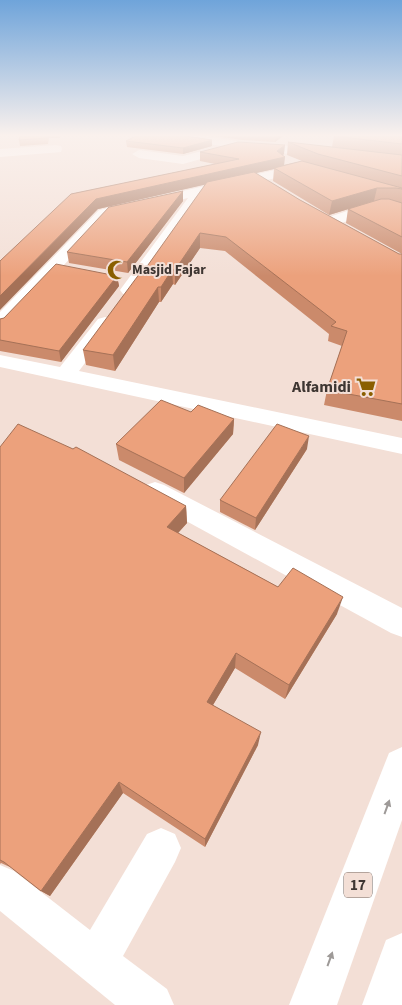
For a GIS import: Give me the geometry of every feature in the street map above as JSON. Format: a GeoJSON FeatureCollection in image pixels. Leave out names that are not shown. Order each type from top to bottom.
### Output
{"type":"FeatureCollection","features":[{"type":"Feature","properties":{"kind":"highway","name":"17"},"geometry":{"type":"LineString","coordinates":[[314,1005],[402,766]]}},
{"type":"Feature","properties":{"kind":"highway"},"geometry":{"type":"LineString","coordinates":[[386,1005],[402,956]]}},
{"type":"Feature","properties":{"kind":"street"},"geometry":{"type":"LineString","coordinates":[[0,323],[104,213],[244,183]]}},
{"type":"Feature","properties":{"kind":"street"},"geometry":{"type":"LineString","coordinates":[[263,183],[274,190]]}},
{"type":"Feature","properties":{"kind":"street"},"geometry":{"type":"LineString","coordinates":[[66,374],[136,282],[200,192]]}},
{"type":"Feature","properties":{"kind":"street"},"geometry":{"type":"LineString","coordinates":[[382,192],[402,197]]}},
{"type":"Feature","properties":{"kind":"street"},"geometry":{"type":"LineString","coordinates":[[329,222],[377,206],[388,206],[402,212]]}},
{"type":"Feature","properties":{"kind":"street"},"geometry":{"type":"LineString","coordinates":[[116,209],[182,218]]}},
{"type":"Feature","properties":{"kind":"street"},"geometry":{"type":"LineString","coordinates":[[312,214],[345,232]]}},
{"type":"Feature","properties":{"kind":"street"},"geometry":{"type":"LineString","coordinates":[[52,267],[71,270]]}},
{"type":"Feature","properties":{"kind":"street"},"geometry":{"type":"LineString","coordinates":[[117,278],[136,282]]}},
{"type":"Feature","properties":{"kind":"street"},"geometry":{"type":"LineString","coordinates":[[0,361],[402,446]]}},
{"type":"Feature","properties":{"kind":"street"},"geometry":{"type":"LineString","coordinates":[[137,482],[402,623]]}},
{"type":"Feature","properties":{"kind":"street"},"geometry":{"type":"LineString","coordinates":[[95,962],[161,848]]}},
{"type":"Feature","properties":{"kind":"street"},"geometry":{"type":"LineString","coordinates":[[0,885],[151,1005]]}},
{"type":"Feature","properties":{"kind":"building"},"geometry":{"type":"Polygon","coordinates":[[[124,183],[168,183],[96,199],[0,296],[0,261],[71,194],[124,183]]]}},
{"type":"Feature","properties":{"kind":"building"},"geometry":{"type":"Polygon","coordinates":[[[206,183],[272,183],[300,200],[402,254],[402,404],[327,390],[347,331],[331,326],[336,322],[226,237],[200,233],[175,270],[172,270],[161,287],[158,287],[113,355],[83,350],[140,273],[143,272],[206,183]]]}},
{"type":"Feature","properties":{"kind":"building"},"geometry":{"type":"Polygon","coordinates":[[[300,183],[383,183],[402,188],[377,188],[332,201],[300,183]]]}},
{"type":"Feature","properties":{"kind":"building"},"geometry":{"type":"Polygon","coordinates":[[[183,191],[127,262],[67,252],[109,207],[183,191]]]}},
{"type":"Feature","properties":{"kind":"building"},"geometry":{"type":"Polygon","coordinates":[[[381,199],[402,203],[402,237],[348,209],[381,199]]]}},
{"type":"Feature","properties":{"kind":"building"},"geometry":{"type":"Polygon","coordinates":[[[56,264],[117,276],[59,351],[0,340],[0,319],[4,318],[56,264]]]}},
{"type":"Feature","properties":{"kind":"building"},"geometry":{"type":"Polygon","coordinates":[[[161,400],[191,412],[198,405],[234,419],[184,478],[116,444],[161,400]]]}},
{"type":"Feature","properties":{"kind":"building"},"geometry":{"type":"Polygon","coordinates":[[[18,424],[73,449],[76,447],[186,506],[167,527],[278,587],[293,568],[343,597],[289,685],[236,653],[207,702],[261,732],[205,839],[119,782],[41,891],[0,860],[0,447],[18,424]]]}},
{"type":"Feature","properties":{"kind":"building"},"geometry":{"type":"Polygon","coordinates":[[[277,424],[309,436],[256,518],[220,500],[277,424]]]}},
{"type":"Feature","properties":{"kind":"place","name":"Masjid Fajar"},"geometry":{"type":"Point","coordinates":[117,270]}},
{"type":"Feature","properties":{"kind":"place","name":"Alfamidi"},"geometry":{"type":"Point","coordinates":[366,387]}}]}
